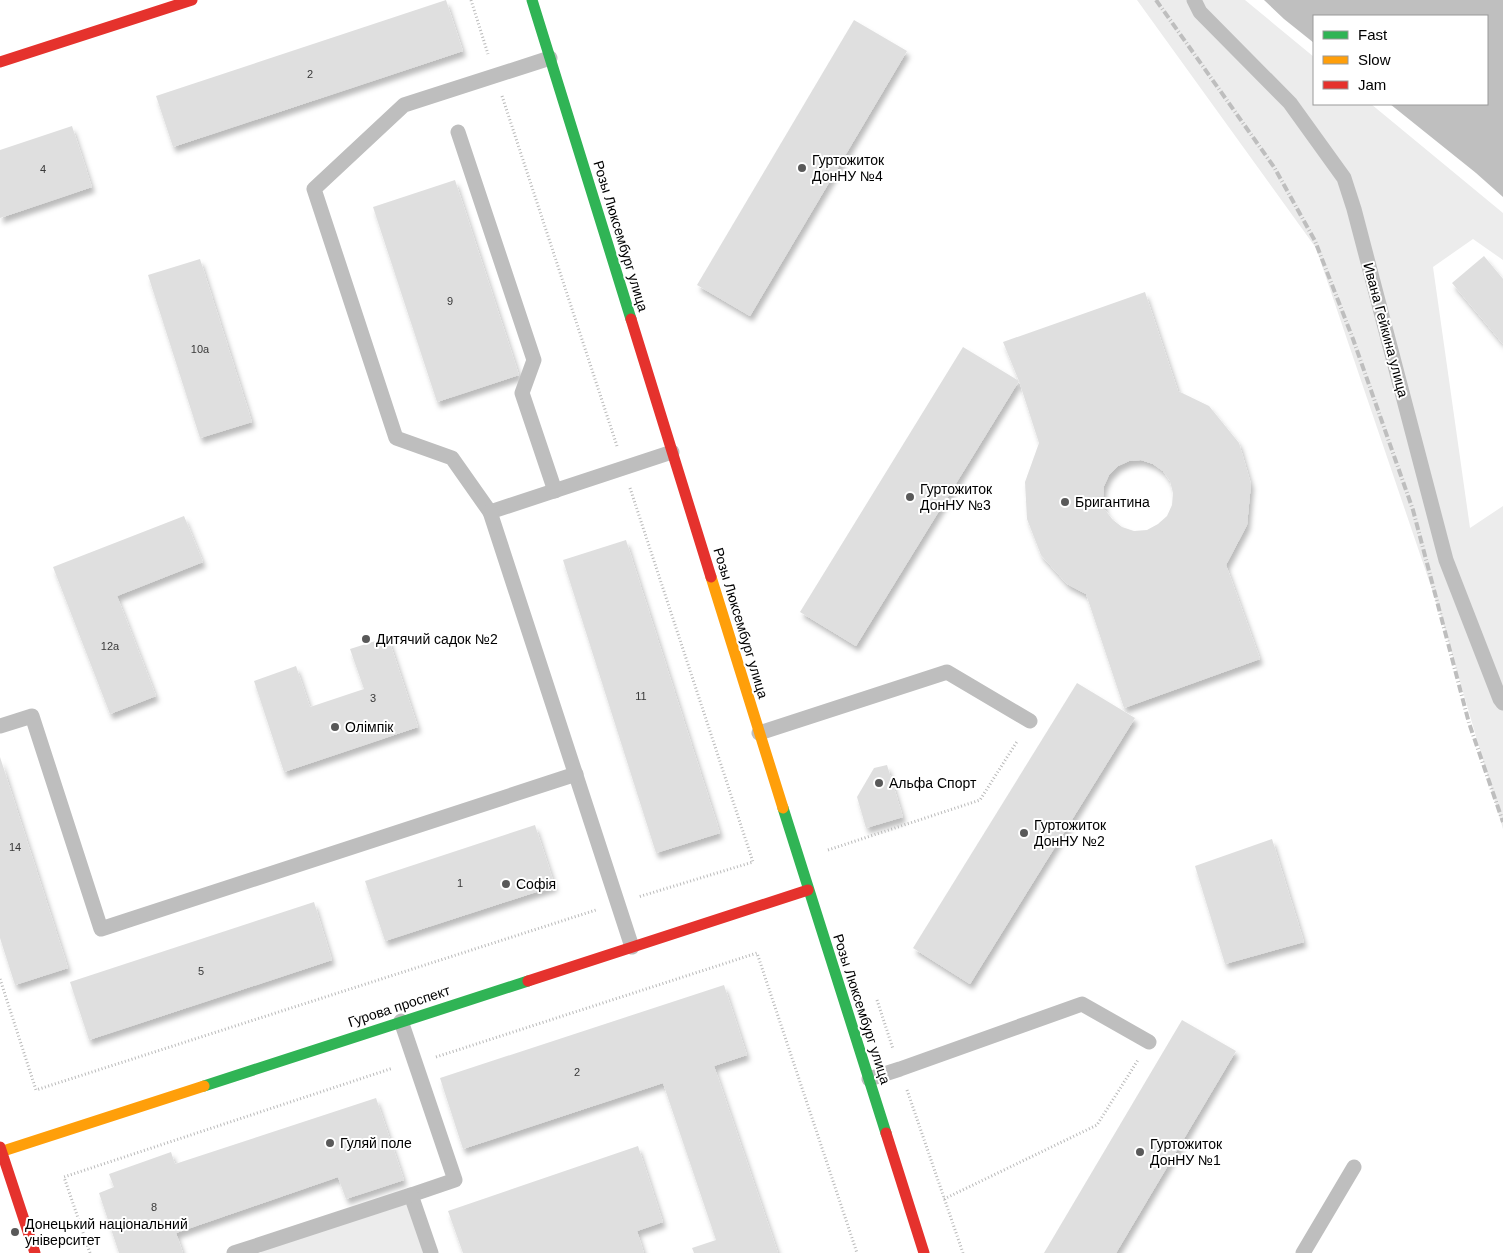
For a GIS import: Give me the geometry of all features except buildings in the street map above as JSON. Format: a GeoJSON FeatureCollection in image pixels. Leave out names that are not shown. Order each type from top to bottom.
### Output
{"type":"FeatureCollection","features":[{"type":"Feature","properties":{"kind":"street"},"geometry":{"type":"LineString","coordinates":[[0,62],[192,0]]}},
{"type":"Feature","properties":{"kind":"street","name":"Розы Люксембург улица"},"geometry":{"type":"LineString","coordinates":[[532,0],[808,890],[924,1253]]}},
{"type":"Feature","properties":{"kind":"street","name":"Гурова проспект"},"geometry":{"type":"LineString","coordinates":[[0,1150],[808,890]]}},
{"type":"Feature","properties":{"kind":"street"},"geometry":{"type":"LineString","coordinates":[[0,1150],[35,1253]]}},
{"type":"Feature","properties":{"kind":"lane","name":"Ивана Гейкина улица"},"geometry":{"type":"LineString","coordinates":[[1194,0],[1200,12],[1290,103],[1344,178],[1354,209],[1446,560],[1503,703]]}},
{"type":"Feature","properties":{"kind":"lane"},"geometry":{"type":"LineString","coordinates":[[550,58],[404,105],[314,188],[396,438],[452,458],[490,512],[632,947]]}},
{"type":"Feature","properties":{"kind":"lane"},"geometry":{"type":"LineString","coordinates":[[458,132],[534,360],[522,393],[555,490]]}},
{"type":"Feature","properties":{"kind":"lane"},"geometry":{"type":"LineString","coordinates":[[490,512],[672,452]]}},
{"type":"Feature","properties":{"kind":"lane"},"geometry":{"type":"LineString","coordinates":[[759,733],[947,672],[1030,721]]}},
{"type":"Feature","properties":{"kind":"lane"},"geometry":{"type":"LineString","coordinates":[[0,726],[32,716],[101,929],[576,774]]}},
{"type":"Feature","properties":{"kind":"lane"},"geometry":{"type":"LineString","coordinates":[[869,1079],[1082,1004],[1149,1042]]}},
{"type":"Feature","properties":{"kind":"lane"},"geometry":{"type":"LineString","coordinates":[[234,1253],[455,1180],[401,1022]]}},
{"type":"Feature","properties":{"kind":"lane"},"geometry":{"type":"LineString","coordinates":[[1303,1253],[1354,1166]]}},
{"type":"Feature","properties":{"kind":"lane"},"geometry":{"type":"LineString","coordinates":[[411,1195],[431,1253]]}},
{"type":"Feature","properties":{"kind":"path"},"geometry":{"type":"LineString","coordinates":[[0,979],[36,1090],[618,903],[753,862],[495,76],[472,0]]}},
{"type":"Feature","properties":{"kind":"path"},"geometry":{"type":"LineString","coordinates":[[828,850],[980,800],[1030,721]]}},
{"type":"Feature","properties":{"kind":"path"},"geometry":{"type":"LineString","coordinates":[[757,953],[857,1253]]}},
{"type":"Feature","properties":{"kind":"path"},"geometry":{"type":"LineString","coordinates":[[944,1199],[1097,1125],[1149,1042]]}},
{"type":"Feature","properties":{"kind":"path"},"geometry":{"type":"LineString","coordinates":[[64,1177],[90,1253]]}},
{"type":"Feature","properties":{"kind":"shaded area"},"geometry":{"type":"Polygon","coordinates":[[[1137,0],[1245,0],[1313,56],[1313,105],[1372,105],[1503,213],[1503,260],[1473,239],[1433,267],[1470,528],[1503,506],[1503,829],[1440,613],[1316,248],[1137,0]]]}},
{"type":"Feature","properties":{"kind":"shaded area"},"geometry":{"type":"Polygon","coordinates":[[[1264,0],[1503,0],[1503,197],[1391,105],[1488,105],[1488,15],[1313,15],[1313,42],[1264,0]]]}},
{"type":"Feature","properties":{"kind":"shaded area"},"geometry":{"type":"Polygon","coordinates":[[[409,1198],[426,1253],[260,1253],[271,1244],[409,1198]]]}},
{"type":"Feature","properties":{"kind":"railway"},"geometry":{"type":"LineString","coordinates":[[1156,0],[1274,167],[1315,241],[1353,339],[1413,510],[1469,723],[1503,822]]}},
{"type":"Feature","properties":{"kind":"traffic: fast"},"geometry":{"type":"LineString","coordinates":[[532,0],[631,319]]}},
{"type":"Feature","properties":{"kind":"traffic: fast"},"geometry":{"type":"LineString","coordinates":[[783,808],[886,1133]]}},
{"type":"Feature","properties":{"kind":"traffic: fast"},"geometry":{"type":"LineString","coordinates":[[204,1086],[528,981]]}},
{"type":"Feature","properties":{"kind":"traffic: slow"},"geometry":{"type":"LineString","coordinates":[[711,577],[783,808]]}},
{"type":"Feature","properties":{"kind":"traffic: slow"},"geometry":{"type":"LineString","coordinates":[[0,1152],[204,1086]]}},
{"type":"Feature","properties":{"kind":"traffic: jam"},"geometry":{"type":"LineString","coordinates":[[0,62],[192,0]]}},
{"type":"Feature","properties":{"kind":"traffic: jam"},"geometry":{"type":"LineString","coordinates":[[631,319],[711,577]]}},
{"type":"Feature","properties":{"kind":"traffic: jam"},"geometry":{"type":"LineString","coordinates":[[528,981],[808,890]]}},
{"type":"Feature","properties":{"kind":"traffic: jam"},"geometry":{"type":"LineString","coordinates":[[886,1133],[924,1253]]}},
{"type":"Feature","properties":{"kind":"traffic: jam"},"geometry":{"type":"LineString","coordinates":[[0,1147],[35,1253]]}},
{"type":"Feature","properties":{"kind":"place","name":"Гуртожиток ДонНУ №4"},"geometry":{"type":"Point","coordinates":[802,168]}},
{"type":"Feature","properties":{"kind":"place","name":"Гуртожиток ДонНУ №3"},"geometry":{"type":"Point","coordinates":[910,497]}},
{"type":"Feature","properties":{"kind":"place","name":"Бригантина"},"geometry":{"type":"Point","coordinates":[1065,502]}},
{"type":"Feature","properties":{"kind":"place","name":"Дитячий садок №2"},"geometry":{"type":"Point","coordinates":[366,639]}},
{"type":"Feature","properties":{"kind":"place","name":"Олімпік"},"geometry":{"type":"Point","coordinates":[335,727]}},
{"type":"Feature","properties":{"kind":"place","name":"Альфа Спорт"},"geometry":{"type":"Point","coordinates":[879,783]}},
{"type":"Feature","properties":{"kind":"place","name":"Гуртожиток ДонНУ №2"},"geometry":{"type":"Point","coordinates":[1024,833]}},
{"type":"Feature","properties":{"kind":"place","name":"Софія"},"geometry":{"type":"Point","coordinates":[506,884]}},
{"type":"Feature","properties":{"kind":"place","name":"Гуляй поле"},"geometry":{"type":"Point","coordinates":[330,1143]}},
{"type":"Feature","properties":{"kind":"place","name":"Гуртожиток ДонНУ №1"},"geometry":{"type":"Point","coordinates":[1140,1152]}},
{"type":"Feature","properties":{"kind":"place","name":"Донецький національний університет"},"geometry":{"type":"Point","coordinates":[15,1232]}}]}
